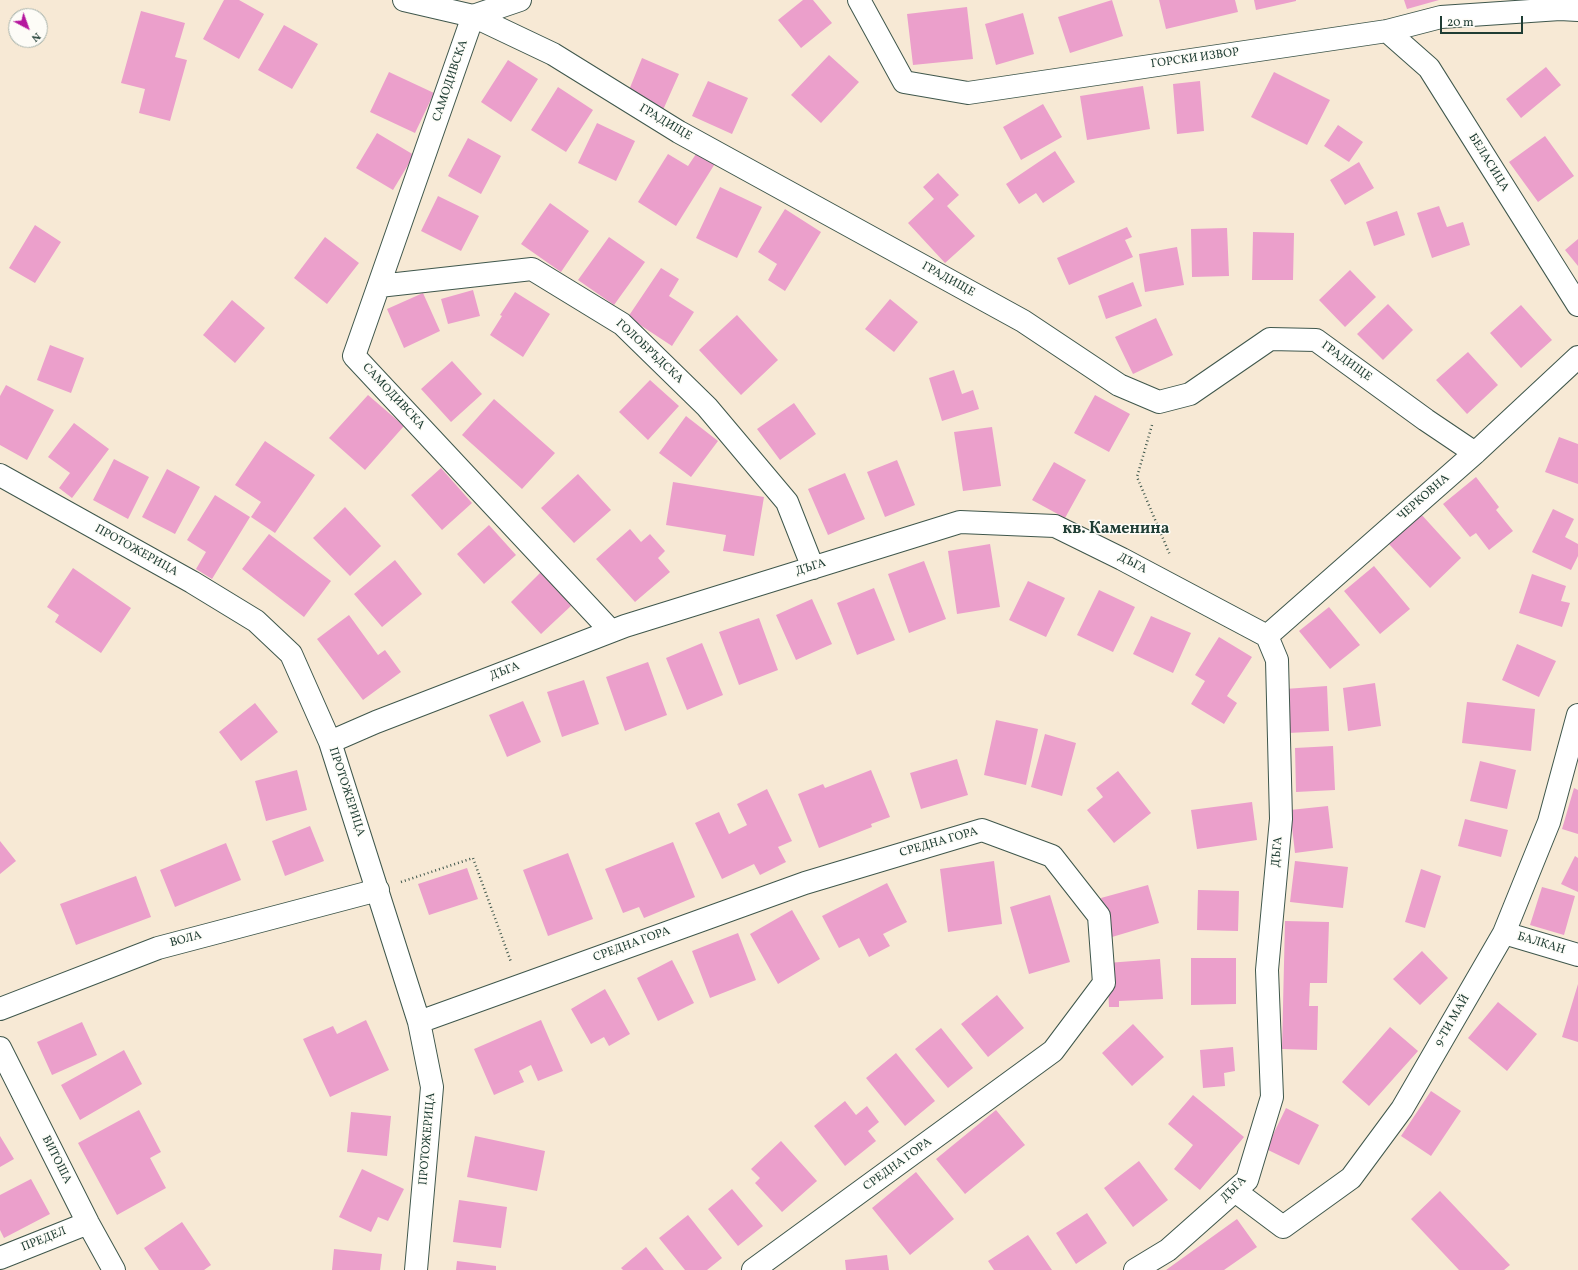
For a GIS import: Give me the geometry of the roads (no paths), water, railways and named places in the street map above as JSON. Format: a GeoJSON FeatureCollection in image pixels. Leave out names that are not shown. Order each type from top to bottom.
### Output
{"type":"FeatureCollection","features":[{"type":"Feature","properties":{"kind":"street","name":"ГРАДИЩЕ"},"geometry":{"type":"LineString","coordinates":[[404,0],[473,16],[553,54],[679,132],[1023,321],[1119,385],[1159,402],[1190,394],[1270,339],[1316,340],[1426,420],[1475,453]]}},
{"type":"Feature","properties":{"kind":"street"},"geometry":{"type":"LineString","coordinates":[[473,16],[520,0]]}},
{"type":"Feature","properties":{"kind":"street","name":"ГОРСКИ ИЗВОР"},"geometry":{"type":"LineString","coordinates":[[859,0],[904,82],[968,93],[1387,31],[1441,17],[1560,9],[1578,10]]}},
{"type":"Feature","properties":{"kind":"street","name":"САМОДИВСКА"},"geometry":{"type":"LineString","coordinates":[[473,16],[354,356],[612,631]]}},
{"type":"Feature","properties":{"kind":"street","name":"БЕЛАСИЦА"},"geometry":{"type":"LineString","coordinates":[[1387,31],[1429,68],[1578,305]]}},
{"type":"Feature","properties":{"kind":"street","name":"ГОЛОБРЪДСКА"},"geometry":{"type":"LineString","coordinates":[[379,286],[532,269],[622,324],[707,407],[787,502],[813,568]]}},
{"type":"Feature","properties":{"kind":"street","name":"ЧЕРКОВНА"},"geometry":{"type":"LineString","coordinates":[[1267,636],[1475,453],[1578,357]]}},
{"type":"Feature","properties":{"kind":"street","name":"ПРОТОЖЕРИЦА"},"geometry":{"type":"LineString","coordinates":[[0,475],[192,582],[256,621],[291,654],[330,742],[419,1022],[432,1087],[416,1270]]}},
{"type":"Feature","properties":{"kind":"street","name":"ДЪГА"},"geometry":{"type":"LineString","coordinates":[[330,742],[376,722],[612,631],[960,522],[1055,526],[1122,559],[1267,636],[1277,660],[1281,819],[1268,970],[1272,1097],[1247,1180],[1168,1250],[1135,1270]]}},
{"type":"Feature","properties":{"kind":"street","name":"9-ТИ МАЙ"},"geometry":{"type":"LineString","coordinates":[[1235,1191],[1283,1227],[1351,1178],[1402,1108],[1504,932],[1549,822],[1578,715]]}},
{"type":"Feature","properties":{"kind":"street","name":"СРЕДНА ГОРА"},"geometry":{"type":"LineString","coordinates":[[419,1022],[805,883],[982,830],[1052,856],[1099,916],[1104,983],[1053,1051],[753,1270]]}},
{"type":"Feature","properties":{"kind":"street","name":"ВОЛА"},"geometry":{"type":"LineString","coordinates":[[0,1009],[158,948],[378,890]]}},
{"type":"Feature","properties":{"kind":"street","name":"БАЛКАН"},"geometry":{"type":"LineString","coordinates":[[1504,932],[1578,955]]}},
{"type":"Feature","properties":{"kind":"street","name":"ВИТОША"},"geometry":{"type":"LineString","coordinates":[[0,1048],[88,1223],[114,1270]]}},
{"type":"Feature","properties":{"kind":"street","name":"ПРЕДЕЛ"},"geometry":{"type":"LineString","coordinates":[[0,1258],[88,1223]]}},
{"type":"Feature","properties":{"kind":"district","name":"кв. Каменина"},"geometry":{"type":"Point","coordinates":[1116,530]}}]}
